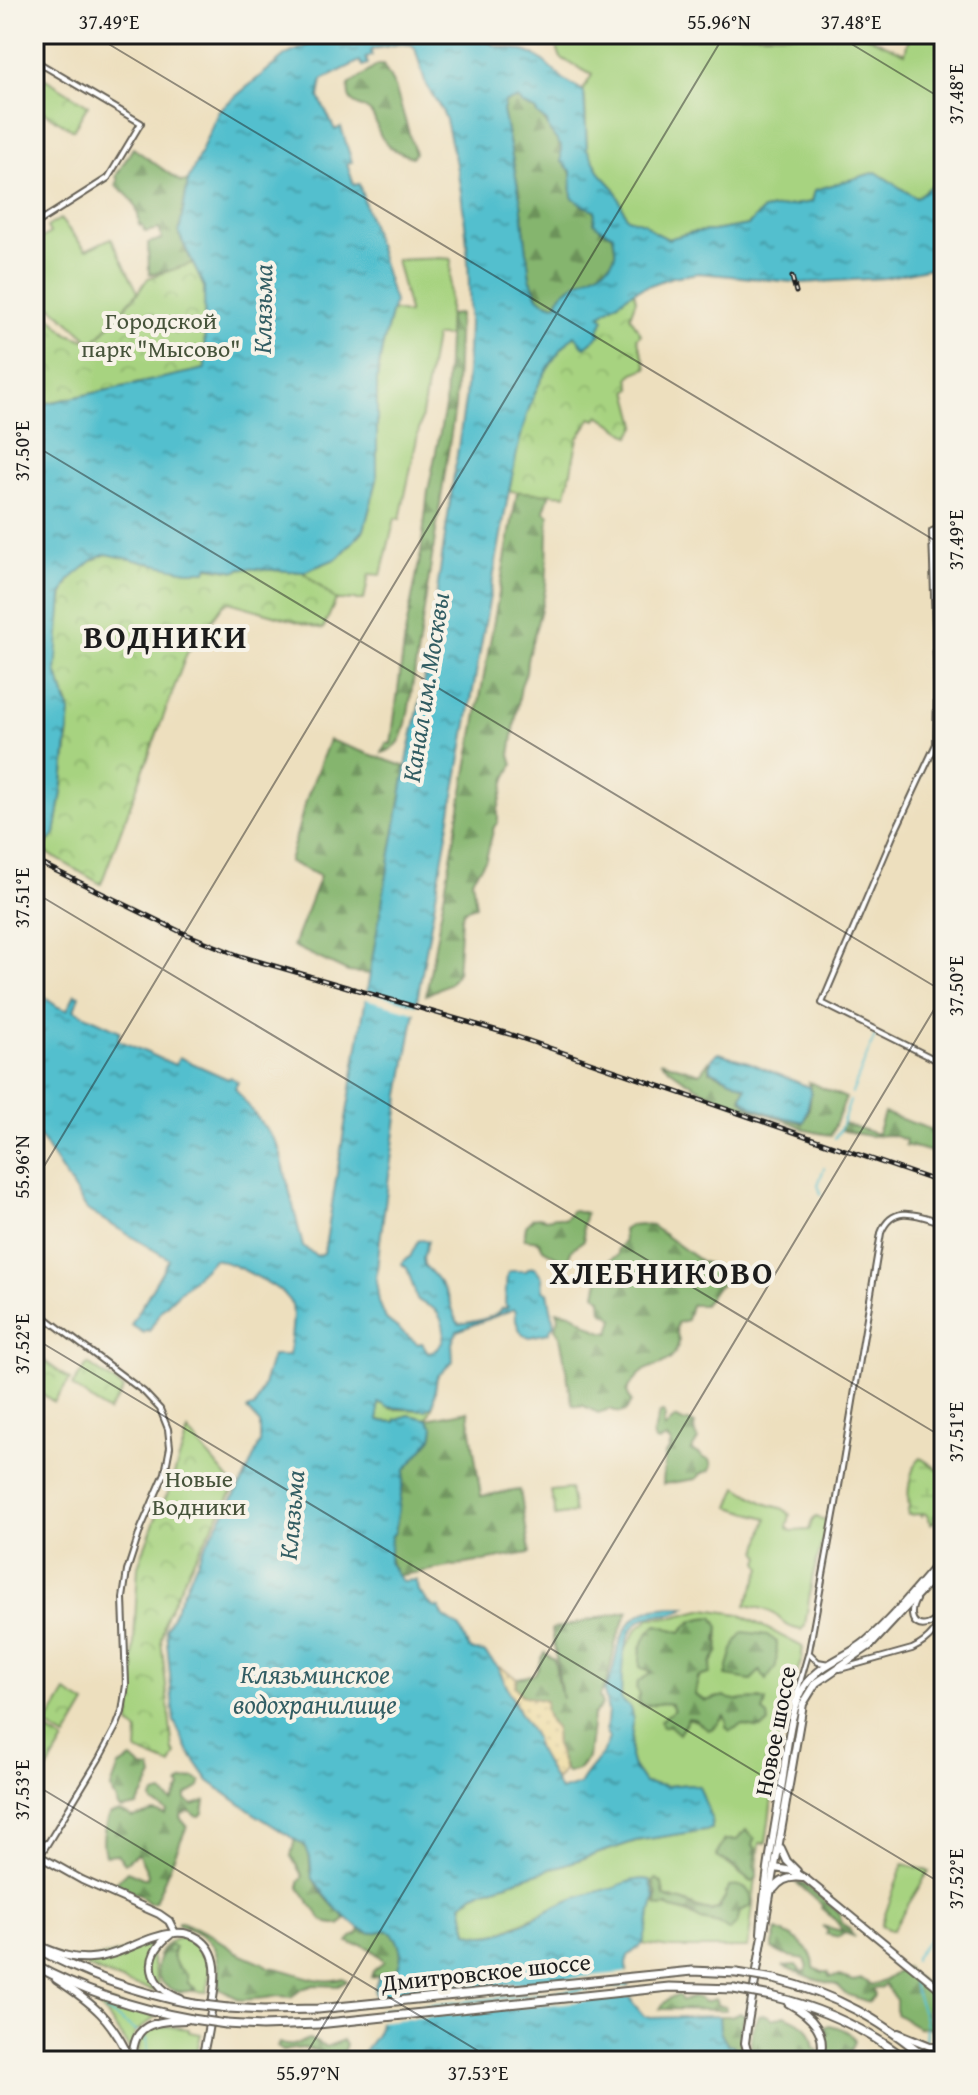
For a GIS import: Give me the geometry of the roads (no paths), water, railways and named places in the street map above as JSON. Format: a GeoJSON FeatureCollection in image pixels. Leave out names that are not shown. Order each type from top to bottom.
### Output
{"type":"FeatureCollection","features":[{"type":"Feature","properties":{"kind":"highway","name":"Дмитровское шоссе"},"geometry":{"type":"LineString","coordinates":[[34,1946],[68,1964],[125,1987],[194,2004],[228,2008],[290,2010],[692,1971],[737,1973],[806,1987],[831,1997],[873,2018],[930,2061]]}},
{"type":"Feature","properties":{"kind":"highway","name":"Дмитровское шоссе"},"geometry":{"type":"LineString","coordinates":[[34,1965],[119,2001],[152,2011],[226,2024],[289,2026],[687,1986],[734,1989],[812,2007],[842,2019],[908,2061]]}},
{"type":"Feature","properties":{"kind":"main road"},"geometry":{"type":"LineString","coordinates":[[830,1668],[867,1640],[944,1556]]}},
{"type":"Feature","properties":{"kind":"main road"},"geometry":{"type":"LineString","coordinates":[[792,1721],[803,1688],[815,1674],[871,1645],[944,1566]]}},
{"type":"Feature","properties":{"kind":"main road","name":"Новое шоссе"},"geometry":{"type":"LineString","coordinates":[[759,1957],[763,1903],[801,1709],[813,1686],[830,1668]]}},
{"type":"Feature","properties":{"kind":"main road","name":"Новое шоссе"},"geometry":{"type":"LineString","coordinates":[[776,1843],[792,1721]]}},
{"type":"Feature","properties":{"kind":"main road"},"geometry":{"type":"LineString","coordinates":[[776,1843],[787,1861],[806,1879],[944,1992]]}},
{"type":"Feature","properties":{"kind":"main road"},"geometry":{"type":"LineString","coordinates":[[36,1853],[82,1880],[159,1914],[169,1921],[174,1933]]}},
{"type":"Feature","properties":{"kind":"main road"},"geometry":{"type":"LineString","coordinates":[[772,1867],[793,1871],[806,1879]]}},
{"type":"Feature","properties":{"kind":"main road","name":"Новое шоссе"},"geometry":{"type":"LineString","coordinates":[[759,1957],[771,1897],[772,1867]]}},
{"type":"Feature","properties":{"kind":"main road"},"geometry":{"type":"LineString","coordinates":[[771,1897],[783,1881],[794,1877],[806,1879]]}},
{"type":"Feature","properties":{"kind":"main road"},"geometry":{"type":"LineString","coordinates":[[174,1933],[163,1940],[154,1953],[154,1975],[161,1989],[194,2004]]}},
{"type":"Feature","properties":{"kind":"main road"},"geometry":{"type":"LineString","coordinates":[[34,1946],[71,1957],[93,1958],[174,1933],[193,1936],[203,1942],[211,1952],[216,1973],[201,2061]]}},
{"type":"Feature","properties":{"kind":"main road"},"geometry":{"type":"LineString","coordinates":[[750,2061],[745,2043],[759,1957]]}},
{"type":"Feature","properties":{"kind":"main road"},"geometry":{"type":"LineString","coordinates":[[47,1972],[104,2015],[132,2061]]}},
{"type":"Feature","properties":{"kind":"main road"},"geometry":{"type":"LineString","coordinates":[[772,1996],[803,2011],[817,2027],[823,2041],[819,2061]]}},
{"type":"Feature","properties":{"kind":"main road"},"geometry":{"type":"LineString","coordinates":[[132,2061],[136,2037],[145,2027],[158,2021],[192,2019]]}},
{"type":"Feature","properties":{"kind":"main road"},"geometry":{"type":"LineString","coordinates":[[891,2030],[930,2046],[944,2046]]}},
{"type":"Feature","properties":{"kind":"main road"},"geometry":{"type":"LineString","coordinates":[[848,2061],[862,2056],[896,2061]]}},
{"type":"Feature","properties":{"kind":"street"},"geometry":{"type":"LineString","coordinates":[[34,60],[141,123],[108,178],[34,225]]}},
{"type":"Feature","properties":{"kind":"street"},"geometry":{"type":"LineString","coordinates":[[944,527],[932,531],[937,691],[934,751],[893,836],[822,1003],[944,1064]]}},
{"type":"Feature","properties":{"kind":"street","name":"Новое шоссе"},"geometry":{"type":"LineString","coordinates":[[792,1721],[794,1702],[809,1651],[836,1504],[879,1241],[889,1219],[902,1213],[944,1223]]}},
{"type":"Feature","properties":{"kind":"street"},"geometry":{"type":"LineString","coordinates":[[34,1309],[144,1392],[160,1409],[168,1429],[170,1447],[165,1473],[127,1571],[123,1598],[126,1685],[122,1712],[50,1839],[36,1853]]}},
{"type":"Feature","properties":{"kind":"street"},"geometry":{"type":"LineString","coordinates":[[927,1585],[912,1608],[914,1621],[928,1626],[944,1610]]}},
{"type":"Feature","properties":{"kind":"street"},"geometry":{"type":"LineString","coordinates":[[809,1651],[815,1661],[830,1668],[916,1647],[930,1638],[944,1610]]}},
{"type":"Feature","properties":{"kind":"street"},"geometry":{"type":"LineString","coordinates":[[50,1839],[47,1854],[55,1866]]}},
{"type":"Feature","properties":{"kind":"water"},"geometry":{"type":"Polygon","coordinates":[[[341,34],[480,34],[496,45],[532,54],[584,92],[587,149],[601,174],[615,189],[627,218],[644,223],[668,239],[693,232],[748,225],[763,210],[812,202],[815,190],[876,172],[916,198],[944,175],[944,265],[885,278],[803,283],[699,273],[672,277],[634,291],[600,315],[604,319],[598,332],[601,334],[585,347],[575,335],[547,370],[522,431],[508,496],[400,1095],[380,1241],[376,1280],[379,1302],[386,1319],[418,1344],[422,1343],[428,1352],[440,1346],[443,1340],[442,1320],[434,1309],[417,1299],[407,1268],[402,1264],[410,1257],[418,1241],[428,1241],[424,1265],[444,1289],[459,1324],[488,1318],[508,1307],[505,1303],[507,1274],[511,1271],[526,1271],[535,1267],[542,1277],[543,1291],[548,1292],[554,1324],[548,1333],[530,1337],[523,1335],[514,1309],[457,1331],[452,1343],[453,1361],[437,1377],[433,1405],[426,1410],[386,1407],[378,1403],[378,1421],[395,1422],[409,1415],[427,1419],[434,1428],[432,1438],[405,1470],[395,1532],[391,1537],[389,1563],[402,1581],[416,1580],[418,1591],[460,1628],[469,1649],[484,1652],[497,1666],[560,1791],[579,1785],[606,1746],[609,1738],[606,1732],[608,1711],[604,1692],[626,1629],[639,1615],[648,1611],[686,1607],[673,1613],[651,1616],[633,1628],[624,1651],[621,1699],[630,1708],[633,1720],[630,1756],[633,1767],[644,1783],[699,1786],[712,1829],[636,1841],[474,1894],[462,1904],[468,1932],[479,1935],[504,1931],[578,1897],[632,1881],[650,1880],[655,1897],[643,1944],[628,1956],[626,1964],[633,2003],[644,2016],[650,2018],[719,2016],[720,2031],[728,2045],[733,2045],[740,2061],[359,2061],[379,2027],[376,1983],[379,1976],[396,1971],[399,1966],[401,1954],[396,1938],[387,1930],[372,1933],[360,1929],[336,1909],[312,1877],[310,1857],[305,1846],[209,1781],[188,1751],[174,1721],[166,1629],[203,1549],[244,1479],[260,1443],[260,1424],[247,1410],[254,1408],[257,1402],[272,1356],[289,1356],[292,1305],[270,1284],[214,1259],[162,1309],[149,1331],[144,1333],[131,1325],[169,1259],[87,1210],[34,1128],[34,990],[67,1010],[75,994],[79,996],[74,1010],[120,1031],[118,1040],[175,1065],[179,1057],[238,1082],[235,1088],[280,1151],[303,1247],[317,1256],[324,1253],[373,954],[422,693],[465,400],[469,275],[461,190],[446,120],[426,85],[412,45],[373,49],[372,56],[366,58],[368,64],[363,66],[360,61],[322,80],[319,97],[335,130],[341,127],[352,162],[347,164],[354,185],[359,184],[394,302],[377,379],[377,480],[364,530],[338,558],[303,572],[241,568],[237,571],[208,566],[206,571],[187,571],[106,554],[93,560],[69,580],[62,596],[56,671],[70,712],[62,792],[55,834],[48,841],[38,834],[34,835],[34,406],[205,369],[204,287],[179,234],[188,181],[219,110],[286,55],[341,34]],[[517,99],[505,102],[503,111],[521,202],[530,278],[538,297],[554,305],[569,288],[612,261],[615,244],[613,235],[594,223],[595,210],[572,197],[571,171],[561,161],[561,146],[547,122],[535,110],[517,99]]]}},
{"type":"Feature","properties":{"kind":"water"},"geometry":{"type":"Polygon","coordinates":[[[719,1053],[809,1087],[811,1093],[804,1122],[771,1114],[747,1103],[742,1098],[746,1087],[711,1070],[712,1060],[719,1053]]]}},
{"type":"Feature","properties":{"kind":"waterway"},"geometry":{"type":"LineString","coordinates":[[852,1093],[876,1033]]}},
{"type":"Feature","properties":{"kind":"waterway"},"geometry":{"type":"LineString","coordinates":[[835,1138],[850,1101]]}},
{"type":"Feature","properties":{"kind":"waterway"},"geometry":{"type":"LineString","coordinates":[[821,1194],[818,1185],[824,1168]]}},
{"type":"Feature","properties":{"kind":"waterway"},"geometry":{"type":"LineString","coordinates":[[914,1960],[934,1929],[944,1922]]}},
{"type":"Feature","properties":{"kind":"waterway"},"geometry":{"type":"LineString","coordinates":[[913,1975],[925,2021],[925,2040]]}},
{"type":"Feature","properties":{"kind":"waterway"},"geometry":{"type":"LineString","coordinates":[[105,2010],[137,2032]]}},
{"type":"Feature","properties":{"kind":"waterway"},"geometry":{"type":"LineString","coordinates":[[142,2036],[147,2039],[148,2061]]}},
{"type":"Feature","properties":{"kind":"railway"},"geometry":{"type":"LineString","coordinates":[[792,277],[796,292]]}},
{"type":"Feature","properties":{"kind":"railway"},"geometry":{"type":"LineString","coordinates":[[34,860],[181,932],[240,956],[509,1034],[944,1184]]}},
{"type":"Feature","properties":{"kind":"district","name":"ВОДНИКИ"},"geometry":{"type":"Point","coordinates":[166,636]}},
{"type":"Feature","properties":{"kind":"district","name":"ХЛЕБНИКОВО"},"geometry":{"type":"Point","coordinates":[662,1272]}},
{"type":"Feature","properties":{"kind":"water label","name":"Клязьма"},"geometry":{"type":"Point","coordinates":[262,309]}},
{"type":"Feature","properties":{"kind":"water label","name":"Канал им. Москвы"},"geometry":{"type":"Point","coordinates":[425,687]}},
{"type":"Feature","properties":{"kind":"water label","name":"Клязьма"},"geometry":{"type":"Point","coordinates":[291,1515]}},
{"type":"Feature","properties":{"kind":"water label","name":"Клязьминское водохранилище"},"geometry":{"type":"Point","coordinates":[315,1688]}},
{"type":"Feature","properties":{"kind":"park label","name":"Городской парк \"Мысово\""},"geometry":{"type":"Point","coordinates":[161,334]}},
{"type":"Feature","properties":{"kind":"park label","name":"Новые Водники"},"geometry":{"type":"Point","coordinates":[199,1492]}}]}
